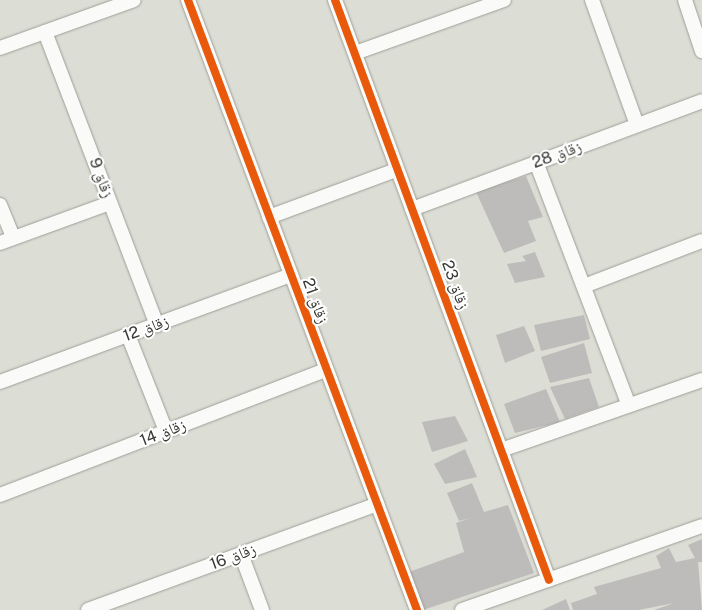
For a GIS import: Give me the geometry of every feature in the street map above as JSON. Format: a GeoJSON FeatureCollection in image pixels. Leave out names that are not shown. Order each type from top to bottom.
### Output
{"type":"FeatureCollection","features":[{"type":"Feature","properties":{"kind":"street"},"geometry":{"type":"LineString","coordinates":[[0,48],[134,0]]}},
{"type":"Feature","properties":{"kind":"street","name":"زقاق 21"},"geometry":{"type":"LineString","coordinates":[[188,0],[325,370],[417,610]]}},
{"type":"Feature","properties":{"kind":"street","name":"زقاق 23"},"geometry":{"type":"LineString","coordinates":[[335,0],[396,170],[549,580]]}},
{"type":"Feature","properties":{"kind":"street"},"geometry":{"type":"LineString","coordinates":[[355,53],[504,0]]}},
{"type":"Feature","properties":{"kind":"street"},"geometry":{"type":"LineString","coordinates":[[592,0],[637,125]]}},
{"type":"Feature","properties":{"kind":"street"},"geometry":{"type":"LineString","coordinates":[[685,0],[702,51]]}},
{"type":"Feature","properties":{"kind":"street","name":"زقاق 9"},"geometry":{"type":"LineString","coordinates":[[45,32],[157,324]]}},
{"type":"Feature","properties":{"kind":"street","name":"زقاق 28"},"geometry":{"type":"LineString","coordinates":[[412,209],[702,100]]}},
{"type":"Feature","properties":{"kind":"street"},"geometry":{"type":"LineString","coordinates":[[536,162],[629,405]]}},
{"type":"Feature","properties":{"kind":"street"},"geometry":{"type":"LineString","coordinates":[[269,216],[396,170]]}},
{"type":"Feature","properties":{"kind":"street"},"geometry":{"type":"LineString","coordinates":[[0,205],[7,241],[110,202]]}},
{"type":"Feature","properties":{"kind":"street"},"geometry":{"type":"LineString","coordinates":[[584,286],[702,241]]}},
{"type":"Feature","properties":{"kind":"street","name":"زقاق 12"},"geometry":{"type":"LineString","coordinates":[[0,382],[291,275]]}},
{"type":"Feature","properties":{"kind":"street"},"geometry":{"type":"LineString","coordinates":[[128,336],[166,431]]}},
{"type":"Feature","properties":{"kind":"street","name":"زقاق 14"},"geometry":{"type":"LineString","coordinates":[[0,495],[325,370]]}},
{"type":"Feature","properties":{"kind":"street"},"geometry":{"type":"LineString","coordinates":[[501,450],[702,380]]}},
{"type":"Feature","properties":{"kind":"street","name":"زقاق 16"},"geometry":{"type":"LineString","coordinates":[[88,610],[121,604],[241,554],[377,504]]}},
{"type":"Feature","properties":{"kind":"street"},"geometry":{"type":"LineString","coordinates":[[462,610],[702,526]]}},
{"type":"Feature","properties":{"kind":"street"},"geometry":{"type":"LineString","coordinates":[[241,554],[262,610]]}},
{"type":"Feature","properties":{"kind":"building"},"geometry":{"type":"Polygon","coordinates":[[[526,176],[543,217],[528,221],[536,241],[504,253],[476,192],[526,176]]]}},
{"type":"Feature","properties":{"kind":"building"},"geometry":{"type":"Polygon","coordinates":[[[535,252],[545,277],[515,283],[507,264],[526,261],[522,256],[535,252]]]}},
{"type":"Feature","properties":{"kind":"building"},"geometry":{"type":"Polygon","coordinates":[[[584,315],[590,339],[541,351],[534,325],[584,315]]]}},
{"type":"Feature","properties":{"kind":"building"},"geometry":{"type":"Polygon","coordinates":[[[524,326],[535,351],[505,363],[496,335],[524,326]]]}},
{"type":"Feature","properties":{"kind":"building"},"geometry":{"type":"Polygon","coordinates":[[[584,343],[592,373],[550,383],[541,357],[584,343]]]}},
{"type":"Feature","properties":{"kind":"building"},"geometry":{"type":"Polygon","coordinates":[[[589,378],[599,407],[565,419],[550,387],[589,378]]]}},
{"type":"Feature","properties":{"kind":"building"},"geometry":{"type":"Polygon","coordinates":[[[546,389],[560,422],[515,433],[504,404],[546,389]]]}},
{"type":"Feature","properties":{"kind":"building"},"geometry":{"type":"Polygon","coordinates":[[[455,416],[468,441],[432,452],[422,422],[455,416]]]}},
{"type":"Feature","properties":{"kind":"building"},"geometry":{"type":"Polygon","coordinates":[[[465,449],[477,477],[445,484],[434,464],[465,449]]]}},
{"type":"Feature","properties":{"kind":"building"},"geometry":{"type":"Polygon","coordinates":[[[472,483],[484,512],[508,505],[534,573],[423,610],[409,572],[464,552],[456,523],[470,518],[459,521],[447,493],[472,483]]]}},
{"type":"Feature","properties":{"kind":"building"},"geometry":{"type":"Polygon","coordinates":[[[702,539],[702,562],[698,562],[702,610],[654,610],[674,603],[639,610],[573,610],[571,603],[597,594],[594,587],[661,568],[656,556],[669,548],[676,562],[695,558],[688,545],[702,539]]]}},
{"type":"Feature","properties":{"kind":"building"},"geometry":{"type":"Polygon","coordinates":[[[566,599],[570,610],[542,610],[566,599]]]}},
{"type":"Feature","properties":{"kind":"cycle path"},"geometry":{"type":"LineString","coordinates":[[188,0],[417,610]]}},
{"type":"Feature","properties":{"kind":"cycle path"},"geometry":{"type":"LineString","coordinates":[[335,0],[549,580]]}}]}
